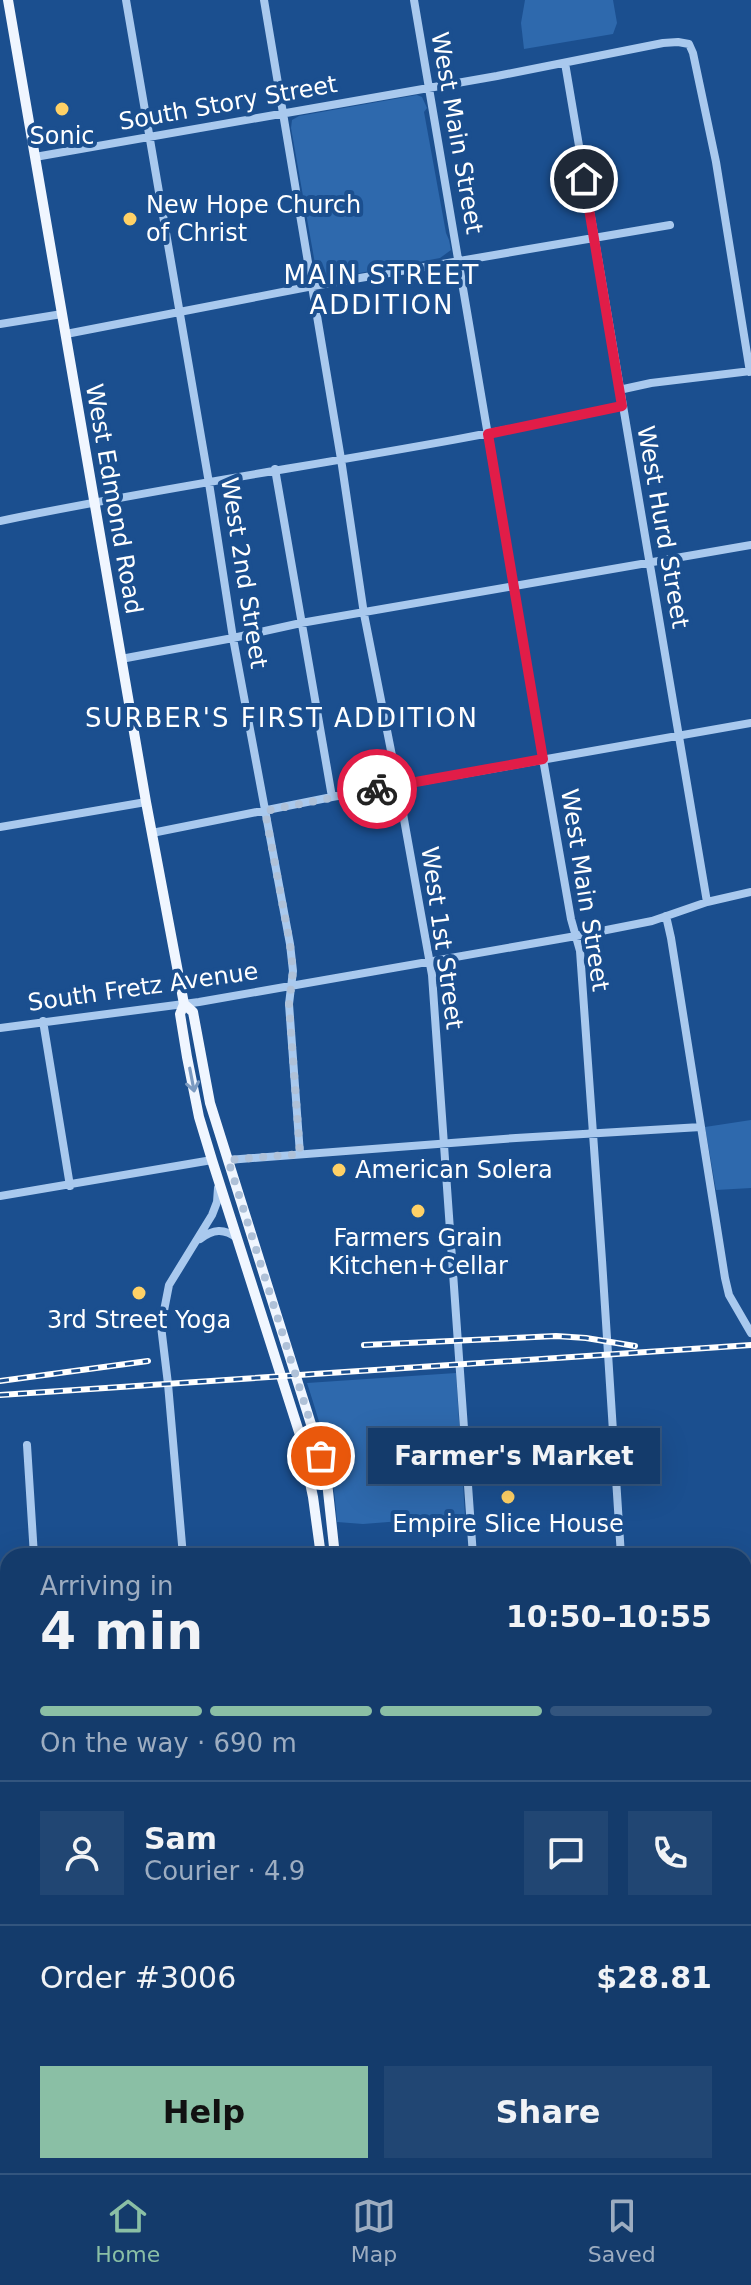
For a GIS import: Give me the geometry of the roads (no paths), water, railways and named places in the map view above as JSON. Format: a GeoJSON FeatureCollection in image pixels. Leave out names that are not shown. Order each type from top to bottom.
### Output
{"type":"FeatureCollection","features":[{"type":"Feature","properties":{"kind":"main road","name":"West Edmond Road"},"geometry":{"type":"LineString","coordinates":[[8,0],[146,802],[184,1004],[180,1014],[199,1117],[300,1435],[320,1548]]}},
{"type":"Feature","properties":{"kind":"main road","name":"West Edmond Road"},"geometry":{"type":"LineString","coordinates":[[184,1004],[193,1012],[210,1103],[321,1456],[334,1548]]}},
{"type":"Feature","properties":{"kind":"street","name":"West 2nd Street"},"geometry":{"type":"LineString","coordinates":[[126,0],[233,638],[290,944],[293,971],[289,1004],[300,1154]]}},
{"type":"Feature","properties":{"kind":"street","name":"West 1st Street"},"geometry":{"type":"LineString","coordinates":[[264,0],[364,614],[432,975],[472,1548]]}},
{"type":"Feature","properties":{"kind":"street","name":"West Main Street"},"geometry":{"type":"LineString","coordinates":[[414,0],[543,759],[571,919],[580,951],[620,1548]]}},
{"type":"Feature","properties":{"kind":"street","name":"South Story Street"},"geometry":{"type":"LineString","coordinates":[[35,157],[663,43],[689,44],[716,162],[750,372]]}},
{"type":"Feature","properties":{"kind":"street","name":"West Hurd Street"},"geometry":{"type":"LineString","coordinates":[[565,63],[707,902]]}},
{"type":"Feature","properties":{"kind":"street"},"geometry":{"type":"LineString","coordinates":[[66,334],[313,286],[670,225]]}},
{"type":"Feature","properties":{"kind":"street"},"geometry":{"type":"LineString","coordinates":[[0,324],[62,314]]}},
{"type":"Feature","properties":{"kind":"street"},"geometry":{"type":"LineString","coordinates":[[619,390],[651,383],[750,372]]}},
{"type":"Feature","properties":{"kind":"street"},"geometry":{"type":"LineString","coordinates":[[0,521],[275,469],[488,434],[622,406]]}},
{"type":"Feature","properties":{"kind":"street"},"geometry":{"type":"LineString","coordinates":[[275,469],[332,797]]}},
{"type":"Feature","properties":{"kind":"street"},"geometry":{"type":"LineString","coordinates":[[121,659],[301,623],[751,545]]}},
{"type":"Feature","properties":{"kind":"street"},"geometry":{"type":"LineString","coordinates":[[152,833],[332,797],[751,723]]}},
{"type":"Feature","properties":{"kind":"street"},"geometry":{"type":"LineString","coordinates":[[0,827],[146,802]]}},
{"type":"Feature","properties":{"kind":"street","name":"South Fretz Avenue"},"geometry":{"type":"LineString","coordinates":[[0,1028],[184,1004],[576,936],[642,923],[707,902],[751,892]]}},
{"type":"Feature","properties":{"kind":"street"},"geometry":{"type":"LineString","coordinates":[[666,916],[725,1278],[729,1295],[751,1333]]}},
{"type":"Feature","properties":{"kind":"street"},"geometry":{"type":"LineString","coordinates":[[43,1021],[70,1186]]}},
{"type":"Feature","properties":{"kind":"street"},"geometry":{"type":"LineString","coordinates":[[228,1160],[701,1127]]}},
{"type":"Feature","properties":{"kind":"street"},"geometry":{"type":"LineString","coordinates":[[0,1196],[212,1160]]}},
{"type":"Feature","properties":{"kind":"street"},"geometry":{"type":"LineString","coordinates":[[182,1548],[161,1326],[169,1285],[217,1202],[218,1177]]}},
{"type":"Feature","properties":{"kind":"street"},"geometry":{"type":"LineString","coordinates":[[196,1242],[205,1234],[222,1230],[237,1238]]}},
{"type":"Feature","properties":{"kind":"street"},"geometry":{"type":"LineString","coordinates":[[27,1445],[33,1548]]}},
{"type":"Feature","properties":{"kind":"railway"},"geometry":{"type":"LineString","coordinates":[[364,1345],[556,1336],[635,1346]]}},
{"type":"Feature","properties":{"kind":"railway"},"geometry":{"type":"LineString","coordinates":[[0,1395],[751,1345]]}},
{"type":"Feature","properties":{"kind":"railway"},"geometry":{"type":"LineString","coordinates":[[0,1381],[148,1361]]}},
{"type":"Feature","properties":{"kind":"place","name":"Sonic"},"geometry":{"type":"Point","coordinates":[62,109]}},
{"type":"Feature","properties":{"kind":"place","name":"New Hope Church of Christ"},"geometry":{"type":"Point","coordinates":[130,219]}},
{"type":"Feature","properties":{"kind":"place","name":"American Solera"},"geometry":{"type":"Point","coordinates":[339,1170]}},
{"type":"Feature","properties":{"kind":"place","name":"Farmers Grain Kitchen+Cellar"},"geometry":{"type":"Point","coordinates":[418,1211]}},
{"type":"Feature","properties":{"kind":"place","name":"3rd Street Yoga"},"geometry":{"type":"Point","coordinates":[139,1293]}},
{"type":"Feature","properties":{"kind":"place","name":"Farmer's Market"},"geometry":{"type":"Point","coordinates":[321,1456]}},
{"type":"Feature","properties":{"kind":"place","name":"Empire Slice House"},"geometry":{"type":"Point","coordinates":[508,1497]}},
{"type":"Feature","properties":{"kind":"district","name":"MAIN STREET ADDITION"},"geometry":{"type":"Point","coordinates":[382,290]}},
{"type":"Feature","properties":{"kind":"district","name":"SURBER'S FIRST ADDITION"},"geometry":{"type":"Point","coordinates":[282,718]}}]}
